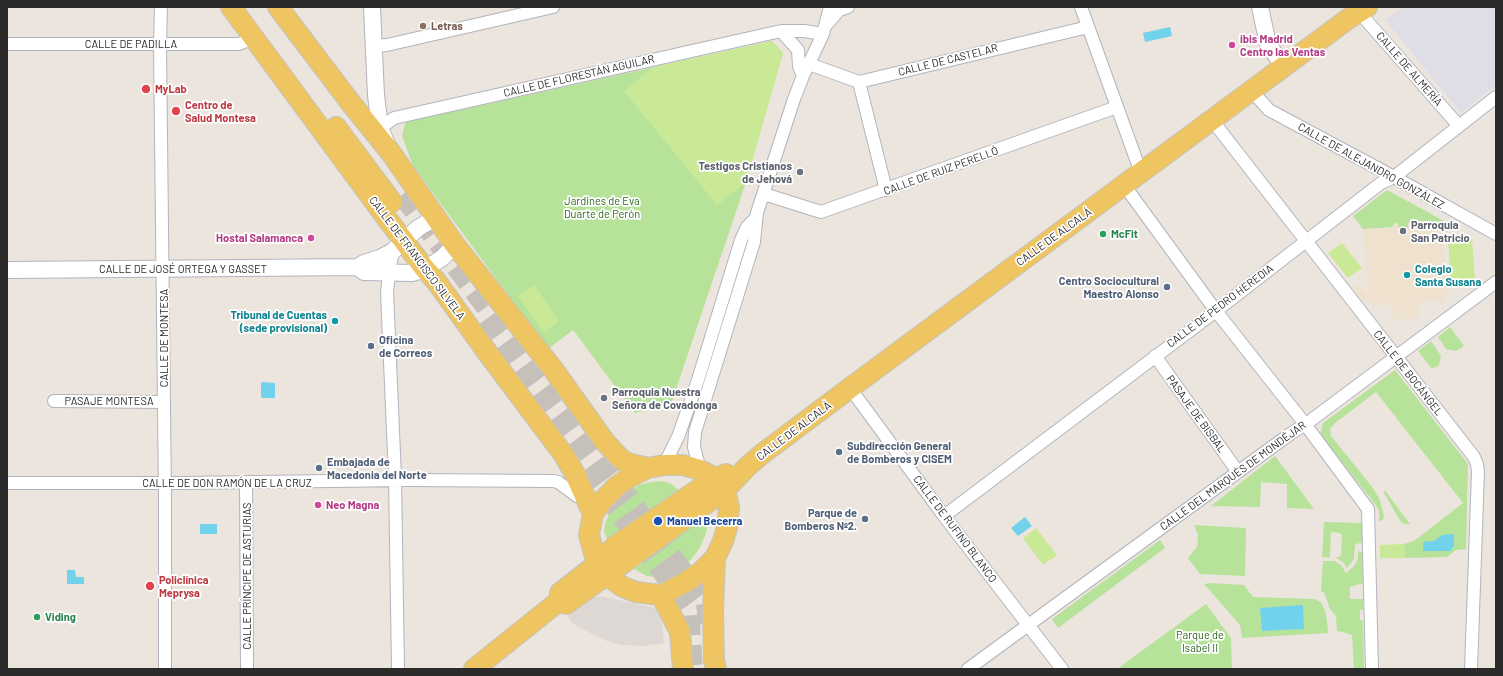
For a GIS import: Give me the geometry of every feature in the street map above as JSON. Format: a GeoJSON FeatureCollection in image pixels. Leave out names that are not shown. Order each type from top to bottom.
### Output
{"type":"FeatureCollection","features":[{"type":"Feature","properties":{"kind":"main road","name":"CALLE DE FRANCISCO SILVELA"},"geometry":{"type":"LineString","coordinates":[[232,7],[384,216],[399,246],[436,281],[564,455],[593,514]]}},
{"type":"Feature","properties":{"kind":"main road","name":"CALLE DE FRANCISCO SILVELA"},"geometry":{"type":"LineString","coordinates":[[246,7],[397,198],[263,7]]}},
{"type":"Feature","properties":{"kind":"main road"},"geometry":{"type":"LineString","coordinates":[[278,7],[350,102],[391,153],[434,218],[454,245],[553,369],[604,442],[620,458],[631,464],[656,467],[683,466],[713,480],[729,507],[727,528],[723,541],[715,558],[701,572],[661,595],[636,592],[623,587],[602,570],[589,535],[593,514],[602,501],[616,486],[630,477],[656,467]]}},
{"type":"Feature","properties":{"kind":"main road","name":"CALLE DE ALCALÁ"},"geometry":{"type":"LineString","coordinates":[[474,669],[559,601],[566,604],[602,570],[615,546],[713,480],[748,466],[850,388],[1363,9]]}},
{"type":"Feature","properties":{"kind":"main road"},"geometry":{"type":"LineString","coordinates":[[715,558],[713,604],[714,660],[716,669]]}},
{"type":"Feature","properties":{"kind":"main road"},"geometry":{"type":"LineString","coordinates":[[661,595],[680,632],[683,669]]}},
{"type":"Feature","properties":{"kind":"street","name":"CALLE DE MONTESA"},"geometry":{"type":"LineString","coordinates":[[161,7],[160,44],[164,269],[165,669]]}},
{"type":"Feature","properties":{"kind":"street"},"geometry":{"type":"LineString","coordinates":[[372,7],[376,95],[380,128],[391,153]]}},
{"type":"Feature","properties":{"kind":"street"},"geometry":{"type":"LineString","coordinates":[[374,46],[386,45],[553,7]]}},
{"type":"Feature","properties":{"kind":"street"},"geometry":{"type":"LineString","coordinates":[[713,480],[694,448],[695,432],[754,242],[756,218],[803,76],[824,30],[830,7]]}},
{"type":"Feature","properties":{"kind":"street"},"geometry":{"type":"LineString","coordinates":[[824,30],[839,10],[848,7]]}},
{"type":"Feature","properties":{"kind":"street"},"geometry":{"type":"LineString","coordinates":[[1081,7],[1141,173]]}},
{"type":"Feature","properties":{"kind":"street"},"geometry":{"type":"LineString","coordinates":[[1260,7],[1268,44],[1284,67]]}},
{"type":"Feature","properties":{"kind":"street","name":"CALLE DE ALMERÍA"},"geometry":{"type":"LineString","coordinates":[[1363,9],[1459,126]]}},
{"type":"Feature","properties":{"kind":"street","name":"CALLE DE CASTELAR"},"geometry":{"type":"LineString","coordinates":[[859,82],[1088,27]]}},
{"type":"Feature","properties":{"kind":"street","name":"CALLE DE FLORESTÁN AGUILAR"},"geometry":{"type":"LineString","coordinates":[[380,128],[394,118],[781,31],[824,30]]}},
{"type":"Feature","properties":{"kind":"street"},"geometry":{"type":"LineString","coordinates":[[781,31],[798,50],[799,66],[803,76]]}},
{"type":"Feature","properties":{"kind":"street","name":"CALLE DE PADILLA"},"geometry":{"type":"LineString","coordinates":[[7,44],[239,44],[249,40],[252,35]]}},
{"type":"Feature","properties":{"kind":"street"},"geometry":{"type":"LineString","coordinates":[[809,64],[859,82],[886,190]]}},
{"type":"Feature","properties":{"kind":"street","name":"CALLE DE ALEJANDRO GONZÁLEZ"},"geometry":{"type":"LineString","coordinates":[[1252,91],[1269,110],[1496,234]]}},
{"type":"Feature","properties":{"kind":"street","name":"CALLE DE PEDRO HEREDIA"},"geometry":{"type":"LineString","coordinates":[[944,516],[1216,311],[1381,183],[1394,177],[1496,97]]}},
{"type":"Feature","properties":{"kind":"street","name":"CALLE DE RUIZ PERELLÓ"},"geometry":{"type":"LineString","coordinates":[[764,194],[821,212],[1117,107]]}},
{"type":"Feature","properties":{"kind":"street","name":"CALLE DE BOCÁNGEL"},"geometry":{"type":"LineString","coordinates":[[1212,120],[1474,457],[1477,464],[1471,669]]}},
{"type":"Feature","properties":{"kind":"street"},"geometry":{"type":"LineString","coordinates":[[1124,185],[1216,311],[1305,424],[1368,509],[1372,669]]}},
{"type":"Feature","properties":{"kind":"street","name":"CALLE DE JOSÉ ORTEGA Y GASSET"},"geometry":{"type":"LineString","coordinates":[[7,270],[358,267],[364,263],[380,258],[399,246],[418,228],[434,218]]}},
{"type":"Feature","properties":{"kind":"street"},"geometry":{"type":"LineString","coordinates":[[656,467],[678,437],[697,383],[741,240],[747,227],[756,218]]}},
{"type":"Feature","properties":{"kind":"street","name":"CALLE DE JOSÉ ORTEGA Y GASSET"},"geometry":{"type":"LineString","coordinates":[[358,267],[364,272],[413,273],[425,269],[442,258],[454,245]]}},
{"type":"Feature","properties":{"kind":"street"},"geometry":{"type":"LineString","coordinates":[[398,669],[395,481],[387,292],[389,273],[399,246]]}},
{"type":"Feature","properties":{"kind":"street","name":"CALLE DEL MARQUÉS DE MONDÉJAR"},"geometry":{"type":"LineString","coordinates":[[968,669],[1310,421],[1496,282]]}},
{"type":"Feature","properties":{"kind":"street","name":"PASAJE DE BISBAL"},"geometry":{"type":"LineString","coordinates":[[1155,356],[1238,472]]}},
{"type":"Feature","properties":{"kind":"street","name":"CALLE DE RUFINO BLANCO"},"geometry":{"type":"LineString","coordinates":[[850,388],[944,516],[1062,669]]}},
{"type":"Feature","properties":{"kind":"street","name":"PASAJE MONTESA"},"geometry":{"type":"LineString","coordinates":[[54,401],[164,402]]}},
{"type":"Feature","properties":{"kind":"street","name":"CALLE DE DON RAMÓN DE LA CRUZ"},"geometry":{"type":"LineString","coordinates":[[7,483],[553,481],[558,482],[577,496],[585,496]]}},
{"type":"Feature","properties":{"kind":"street","name":"CALLE PRÍNCIPE DE ASTURIAS"},"geometry":{"type":"LineString","coordinates":[[246,483],[247,669]]}},
{"type":"Feature","properties":{"kind":"shaded area"},"geometry":{"type":"Polygon","coordinates":[[[1404,7],[1496,7],[1496,85],[1461,113],[1385,20],[1404,7]]]}},
{"type":"Feature","properties":{"kind":"shaded area","name":"Colegio Santa Susana"},"geometry":{"type":"Polygon","coordinates":[[[1413,222],[1414,226],[1444,224],[1446,243],[1444,244],[1447,297],[1444,297],[1445,302],[1437,303],[1437,298],[1434,298],[1434,301],[1418,303],[1419,318],[1394,320],[1392,305],[1383,305],[1383,301],[1380,301],[1380,306],[1373,307],[1372,302],[1363,302],[1352,289],[1359,284],[1366,293],[1368,293],[1366,249],[1363,249],[1363,229],[1393,228],[1393,224],[1398,223],[1408,226],[1408,223],[1413,222]]]}},
{"type":"Feature","properties":{"kind":"shaded area"},"geometry":{"type":"Polygon","coordinates":[[[592,597],[605,597],[656,608],[662,622],[664,643],[644,646],[621,645],[604,640],[571,622],[568,616],[572,608],[592,597]]]}},
{"type":"Feature","properties":{"kind":"green space","name":"Jardines de Eva Duarte de Perón"},"geometry":{"type":"Polygon","coordinates":[[[772,41],[783,53],[746,182],[670,407],[651,409],[635,413],[573,330],[548,349],[413,166],[402,136],[406,122],[772,41]]]}},
{"type":"Feature","properties":{"kind":"green space"},"geometry":{"type":"Polygon","coordinates":[[[772,41],[783,53],[746,182],[717,205],[624,91],[653,67],[772,41]]]}},
{"type":"Feature","properties":{"kind":"green space"},"geometry":{"type":"Polygon","coordinates":[[[1387,190],[1444,221],[1444,224],[1413,226],[1413,222],[1408,223],[1408,227],[1398,227],[1398,223],[1393,224],[1393,227],[1363,229],[1353,216],[1387,190]]]}},
{"type":"Feature","properties":{"kind":"green space"},"geometry":{"type":"Polygon","coordinates":[[[1472,239],[1475,281],[1451,283],[1448,240],[1472,239]]]}},
{"type":"Feature","properties":{"kind":"green space"},"geometry":{"type":"Polygon","coordinates":[[[1342,243],[1362,268],[1348,278],[1328,253],[1342,243]]]}},
{"type":"Feature","properties":{"kind":"green space"},"geometry":{"type":"Polygon","coordinates":[[[534,285],[559,321],[544,333],[518,296],[534,285]]]}},
{"type":"Feature","properties":{"kind":"green space"},"geometry":{"type":"Polygon","coordinates":[[[1450,327],[1464,346],[1456,351],[1446,349],[1438,337],[1450,327]]]}},
{"type":"Feature","properties":{"kind":"green space"},"geometry":{"type":"Polygon","coordinates":[[[1431,341],[1441,356],[1439,365],[1432,369],[1418,351],[1431,341]]]}},
{"type":"Feature","properties":{"kind":"green space"},"geometry":{"type":"Polygon","coordinates":[[[1395,370],[1468,464],[1466,549],[1456,550],[1447,557],[1405,558],[1404,544],[1414,541],[1463,503],[1376,392],[1335,423],[1330,429],[1331,436],[1373,488],[1380,500],[1384,517],[1383,520],[1379,521],[1379,511],[1375,504],[1320,434],[1323,423],[1395,370]]]}},
{"type":"Feature","properties":{"kind":"green space"},"geometry":{"type":"Polygon","coordinates":[[[1275,456],[1314,509],[1287,508],[1287,484],[1261,482],[1260,507],[1211,506],[1275,456]]]}},
{"type":"Feature","properties":{"kind":"green space"},"geometry":{"type":"Polygon","coordinates":[[[663,481],[673,485],[678,490],[608,540],[604,532],[605,524],[612,507],[618,499],[639,485],[663,481]]]}},
{"type":"Feature","properties":{"kind":"green space"},"geometry":{"type":"Polygon","coordinates":[[[1385,490],[1410,524],[1404,524],[1401,522],[1384,493],[1385,490]]]}},
{"type":"Feature","properties":{"kind":"green space"},"geometry":{"type":"Polygon","coordinates":[[[704,517],[707,529],[705,536],[699,549],[690,561],[668,573],[655,577],[647,576],[634,569],[704,517]]]}},
{"type":"Feature","properties":{"kind":"green space"},"geometry":{"type":"Polygon","coordinates":[[[1324,522],[1362,523],[1362,543],[1355,544],[1354,559],[1347,568],[1342,561],[1335,558],[1339,557],[1341,554],[1342,535],[1339,533],[1331,532],[1330,558],[1322,557],[1324,522]]]}},
{"type":"Feature","properties":{"kind":"green space"},"geometry":{"type":"Polygon","coordinates":[[[1194,525],[1246,528],[1245,576],[1200,574],[1188,558],[1197,547],[1198,535],[1194,525]]]}},
{"type":"Feature","properties":{"kind":"green space"},"geometry":{"type":"Polygon","coordinates":[[[1036,528],[1057,555],[1043,565],[1023,538],[1036,528]]]}},
{"type":"Feature","properties":{"kind":"green space"},"geometry":{"type":"Polygon","coordinates":[[[1160,540],[1165,548],[1058,628],[1052,619],[1160,540]]]}},
{"type":"Feature","properties":{"kind":"green space"},"geometry":{"type":"Polygon","coordinates":[[[1404,544],[1405,558],[1380,558],[1380,545],[1404,544]]]}},
{"type":"Feature","properties":{"kind":"green space"},"geometry":{"type":"Polygon","coordinates":[[[1358,551],[1362,552],[1363,583],[1350,587],[1350,599],[1363,599],[1363,610],[1360,610],[1360,620],[1363,621],[1364,669],[1354,669],[1352,635],[1337,631],[1336,616],[1330,609],[1324,592],[1321,592],[1323,561],[1334,561],[1341,565],[1346,573],[1354,566],[1358,559],[1358,551]]]}},
{"type":"Feature","properties":{"kind":"green space"},"geometry":{"type":"Polygon","coordinates":[[[1204,584],[1244,585],[1253,597],[1314,599],[1321,602],[1325,611],[1328,633],[1242,638],[1240,625],[1204,584]]]}},
{"type":"Feature","properties":{"kind":"green space","name":"Parque de Isabel II"},"geometry":{"type":"Polygon","coordinates":[[[1206,604],[1231,638],[1232,669],[1117,669],[1206,604]]]}},
{"type":"Feature","properties":{"kind":"water"},"geometry":{"type":"Polygon","coordinates":[[[1170,27],[1172,36],[1145,42],[1143,33],[1170,27]]]}},
{"type":"Feature","properties":{"kind":"water"},"geometry":{"type":"Polygon","coordinates":[[[262,382],[275,383],[275,398],[261,397],[262,382]]]}},
{"type":"Feature","properties":{"kind":"water"},"geometry":{"type":"Polygon","coordinates":[[[1025,517],[1032,526],[1018,536],[1011,528],[1025,517]]]}},
{"type":"Feature","properties":{"kind":"water"},"geometry":{"type":"Polygon","coordinates":[[[200,524],[217,524],[217,534],[200,534],[200,524]]]}},
{"type":"Feature","properties":{"kind":"water"},"geometry":{"type":"Polygon","coordinates":[[[1454,534],[1454,546],[1450,551],[1423,551],[1423,542],[1434,541],[1442,535],[1454,534]]]}},
{"type":"Feature","properties":{"kind":"water"},"geometry":{"type":"Polygon","coordinates":[[[67,570],[75,570],[76,577],[84,577],[84,584],[67,584],[67,570]]]}},
{"type":"Feature","properties":{"kind":"water"},"geometry":{"type":"Polygon","coordinates":[[[1303,605],[1304,629],[1262,631],[1260,608],[1303,605]]]}},
{"type":"Feature","properties":{"kind":"tunnel"},"geometry":{"type":"LineString","coordinates":[[402,195],[706,602],[708,625]]}},
{"type":"Feature","properties":{"kind":"tunnel"},"geometry":{"type":"LineString","coordinates":[[481,323],[689,609],[693,669]]}},
{"type":"Feature","properties":{"kind":"place","name":"Letras"},"geometry":{"type":"Point","coordinates":[423,26]}},
{"type":"Feature","properties":{"kind":"place","name":"ibis Madrid Centro las Ventas"},"geometry":{"type":"Point","coordinates":[1232,45]}},
{"type":"Feature","properties":{"kind":"place","name":"MyLab"},"geometry":{"type":"Point","coordinates":[146,89]}},
{"type":"Feature","properties":{"kind":"place","name":"Centro de Salud Montesa"},"geometry":{"type":"Point","coordinates":[176,111]}},
{"type":"Feature","properties":{"kind":"place","name":"Testigos Cristianos de Jehová"},"geometry":{"type":"Point","coordinates":[800,172]}},
{"type":"Feature","properties":{"kind":"place","name":"Parroquia San Patricio"},"geometry":{"type":"Point","coordinates":[1403,231]}},
{"type":"Feature","properties":{"kind":"place","name":"McFit"},"geometry":{"type":"Point","coordinates":[1103,234]}},
{"type":"Feature","properties":{"kind":"place","name":"Hostal Salamanca"},"geometry":{"type":"Point","coordinates":[311,238]}},
{"type":"Feature","properties":{"kind":"place","name":"Colegio Santa Susana"},"geometry":{"type":"Point","coordinates":[1407,275]}},
{"type":"Feature","properties":{"kind":"place","name":"Centro Sociocultural Maestro Alonso"},"geometry":{"type":"Point","coordinates":[1167,287]}},
{"type":"Feature","properties":{"kind":"place","name":"Tribunal de Cuentas (sede provisional)"},"geometry":{"type":"Point","coordinates":[335,321]}},
{"type":"Feature","properties":{"kind":"place","name":"Oficina de Correos"},"geometry":{"type":"Point","coordinates":[371,346]}},
{"type":"Feature","properties":{"kind":"place","name":"Parroquia Nuestra Señora de Covadonga"},"geometry":{"type":"Point","coordinates":[604,398]}},
{"type":"Feature","properties":{"kind":"place","name":"Subdirección General de Bomberos y CISEM"},"geometry":{"type":"Point","coordinates":[839,452]}},
{"type":"Feature","properties":{"kind":"place","name":"Embajada de Macedonia del Norte"},"geometry":{"type":"Point","coordinates":[319,468]}},
{"type":"Feature","properties":{"kind":"place","name":"Neo Magna"},"geometry":{"type":"Point","coordinates":[318,505]}},
{"type":"Feature","properties":{"kind":"place","name":"Parque de Bomberos Nº2."},"geometry":{"type":"Point","coordinates":[865,519]}},
{"type":"Feature","properties":{"kind":"place","name":"Manuel Becerra"},"geometry":{"type":"Point","coordinates":[658,521]}},
{"type":"Feature","properties":{"kind":"place","name":"Policlínica Meprysa"},"geometry":{"type":"Point","coordinates":[150,586]}},
{"type":"Feature","properties":{"kind":"place","name":"Viding"},"geometry":{"type":"Point","coordinates":[37,617]}}]}
